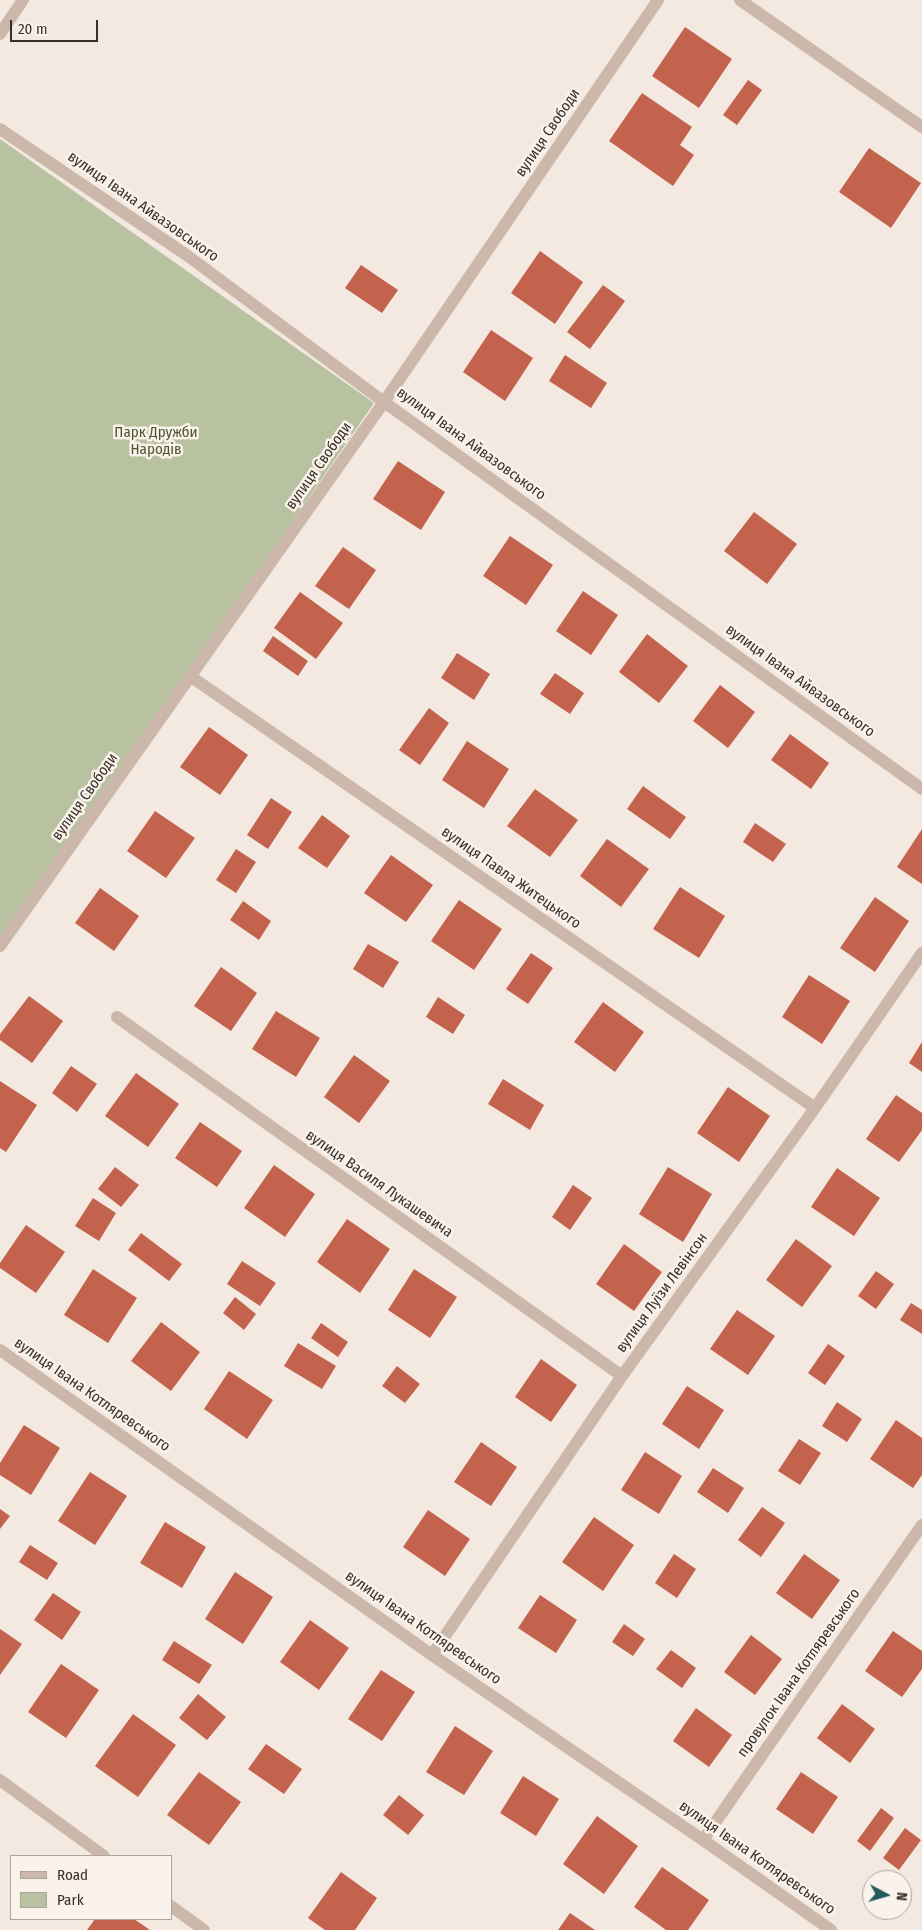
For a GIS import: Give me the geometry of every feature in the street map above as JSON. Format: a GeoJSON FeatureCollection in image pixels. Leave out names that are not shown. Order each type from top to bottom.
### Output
{"type":"FeatureCollection","features":[{"type":"Feature","properties":{"kind":"street"},"geometry":{"type":"LineString","coordinates":[[0,34],[23,0]]}},
{"type":"Feature","properties":{"kind":"street","name":"вулиця Свободи"},"geometry":{"type":"LineString","coordinates":[[0,946],[384,402],[658,0]]}},
{"type":"Feature","properties":{"kind":"street"},"geometry":{"type":"LineString","coordinates":[[740,0],[922,127]]}},
{"type":"Feature","properties":{"kind":"street","name":"вулиця Івана Айвазовського"},"geometry":{"type":"LineString","coordinates":[[0,129],[188,256],[384,402],[922,789]]}},
{"type":"Feature","properties":{"kind":"street","name":"вулиця Павла Житецького"},"geometry":{"type":"LineString","coordinates":[[190,676],[815,1108]]}},
{"type":"Feature","properties":{"kind":"street","name":"вулиця Луїзи Левінсон"},"geometry":{"type":"LineString","coordinates":[[432,1655],[622,1376],[815,1108],[922,953]]}},
{"type":"Feature","properties":{"kind":"street","name":"вулиця Василя Лукашевича"},"geometry":{"type":"LineString","coordinates":[[117,1017],[622,1376]]}},
{"type":"Feature","properties":{"kind":"street","name":"вулиця Івана Котляревського"},"geometry":{"type":"LineString","coordinates":[[0,1350],[432,1655],[831,1930]]}},
{"type":"Feature","properties":{"kind":"street","name":"провулок Івана Котляревського"},"geometry":{"type":"LineString","coordinates":[[703,1840],[922,1525]]}},
{"type":"Feature","properties":{"kind":"street"},"geometry":{"type":"LineString","coordinates":[[0,1780],[103,1855]]}},
{"type":"Feature","properties":{"kind":"street"},"geometry":{"type":"LineString","coordinates":[[172,1907],[204,1930]]}},
{"type":"Feature","properties":{"kind":"green space","name":"Парк Дружби Народів"},"geometry":{"type":"Polygon","coordinates":[[[0,139],[374,403],[0,945],[0,139]]]}},
{"type":"Feature","properties":{"kind":"building"},"geometry":{"type":"Polygon","coordinates":[[[685,27],[732,59],[699,108],[652,76],[685,27]]]}},
{"type":"Feature","properties":{"kind":"building"},"geometry":{"type":"Polygon","coordinates":[[[748,80],[762,90],[737,125],[723,115],[748,80]]]}},
{"type":"Feature","properties":{"kind":"building"},"geometry":{"type":"Polygon","coordinates":[[[642,93],[692,127],[680,145],[694,155],[673,186],[609,141],[642,93]]]}},
{"type":"Feature","properties":{"kind":"building"},"geometry":{"type":"Polygon","coordinates":[[[869,148],[921,183],[891,228],[839,192],[869,148]]]}},
{"type":"Feature","properties":{"kind":"building"},"geometry":{"type":"Polygon","coordinates":[[[540,251],[583,282],[555,324],[511,293],[540,251]]]}},
{"type":"Feature","properties":{"kind":"building"},"geometry":{"type":"Polygon","coordinates":[[[361,265],[398,290],[382,313],[345,288],[361,265]]]}},
{"type":"Feature","properties":{"kind":"building"},"geometry":{"type":"Polygon","coordinates":[[[603,285],[625,301],[590,349],[567,332],[603,285]]]}},
{"type":"Feature","properties":{"kind":"building"},"geometry":{"type":"Polygon","coordinates":[[[491,330],[533,358],[505,401],[463,372],[491,330]]]}},
{"type":"Feature","properties":{"kind":"building"},"geometry":{"type":"Polygon","coordinates":[[[565,355],[607,383],[591,408],[549,381],[565,355]]]}},
{"type":"Feature","properties":{"kind":"building"},"geometry":{"type":"Polygon","coordinates":[[[398,461],[445,492],[421,530],[373,499],[398,461]]]}},
{"type":"Feature","properties":{"kind":"building"},"geometry":{"type":"Polygon","coordinates":[[[754,512],[797,544],[767,584],[724,551],[754,512]]]}},
{"type":"Feature","properties":{"kind":"building"},"geometry":{"type":"Polygon","coordinates":[[[510,536],[553,565],[526,605],[483,576],[510,536]]]}},
{"type":"Feature","properties":{"kind":"building"},"geometry":{"type":"Polygon","coordinates":[[[343,547],[376,570],[349,609],[315,586],[343,547]]]}},
{"type":"Feature","properties":{"kind":"building"},"geometry":{"type":"Polygon","coordinates":[[[583,591],[618,615],[591,655],[556,631],[583,591]]]}},
{"type":"Feature","properties":{"kind":"building"},"geometry":{"type":"Polygon","coordinates":[[[300,592],[343,623],[316,659],[274,628],[300,592]]]}},
{"type":"Feature","properties":{"kind":"building"},"geometry":{"type":"Polygon","coordinates":[[[647,634],[688,666],[659,703],[619,672],[647,634]]]}},
{"type":"Feature","properties":{"kind":"building"},"geometry":{"type":"Polygon","coordinates":[[[273,636],[308,661],[298,676],[263,651],[273,636]]]}},
{"type":"Feature","properties":{"kind":"building"},"geometry":{"type":"Polygon","coordinates":[[[457,653],[490,674],[474,700],[441,678],[457,653]]]}},
{"type":"Feature","properties":{"kind":"building"},"geometry":{"type":"Polygon","coordinates":[[[555,673],[584,693],[570,714],[540,694],[555,673]]]}},
{"type":"Feature","properties":{"kind":"building"},"geometry":{"type":"Polygon","coordinates":[[[720,685],[755,712],[728,748],[693,721],[720,685]]]}},
{"type":"Feature","properties":{"kind":"building"},"geometry":{"type":"Polygon","coordinates":[[[429,708],[449,723],[420,765],[399,750],[429,708]]]}},
{"type":"Feature","properties":{"kind":"building"},"geometry":{"type":"Polygon","coordinates":[[[209,727],[248,755],[220,795],[180,767],[209,727]]]}},
{"type":"Feature","properties":{"kind":"building"},"geometry":{"type":"Polygon","coordinates":[[[790,734],[829,763],[811,789],[771,760],[790,734]]]}},
{"type":"Feature","properties":{"kind":"building"},"geometry":{"type":"Polygon","coordinates":[[[467,741],[509,769],[484,808],[442,780],[467,741]]]}},
{"type":"Feature","properties":{"kind":"building"},"geometry":{"type":"Polygon","coordinates":[[[643,786],[686,817],[670,839],[627,809],[643,786]]]}},
{"type":"Feature","properties":{"kind":"building"},"geometry":{"type":"Polygon","coordinates":[[[535,789],[578,820],[550,857],[507,826],[535,789]]]}},
{"type":"Feature","properties":{"kind":"building"},"geometry":{"type":"Polygon","coordinates":[[[271,798],[292,812],[268,849],[247,835],[271,798]]]}},
{"type":"Feature","properties":{"kind":"building"},"geometry":{"type":"Polygon","coordinates":[[[155,811],[195,838],[166,878],[127,851],[155,811]]]}},
{"type":"Feature","properties":{"kind":"building"},"geometry":{"type":"Polygon","coordinates":[[[322,815],[350,836],[327,868],[298,848],[322,815]]]}},
{"type":"Feature","properties":{"kind":"building"},"geometry":{"type":"Polygon","coordinates":[[[755,823],[786,844],[773,862],[743,842],[755,823]]]}},
{"type":"Feature","properties":{"kind":"building"},"geometry":{"type":"Polygon","coordinates":[[[922,829],[922,884],[897,867],[922,829]]]}},
{"type":"Feature","properties":{"kind":"building"},"geometry":{"type":"Polygon","coordinates":[[[607,839],[649,869],[621,907],[580,876],[607,839]]]}},
{"type":"Feature","properties":{"kind":"building"},"geometry":{"type":"Polygon","coordinates":[[[236,849],[256,862],[236,893],[216,880],[236,849]]]}},
{"type":"Feature","properties":{"kind":"building"},"geometry":{"type":"Polygon","coordinates":[[[391,855],[433,885],[406,922],[364,893],[391,855]]]}},
{"type":"Feature","properties":{"kind":"building"},"geometry":{"type":"Polygon","coordinates":[[[680,887],[725,916],[699,958],[653,929],[680,887]]]}},
{"type":"Feature","properties":{"kind":"building"},"geometry":{"type":"Polygon","coordinates":[[[100,888],[139,916],[114,951],[75,923],[100,888]]]}},
{"type":"Feature","properties":{"kind":"building"},"geometry":{"type":"Polygon","coordinates":[[[875,897],[909,921],[875,972],[840,948],[875,897]]]}},
{"type":"Feature","properties":{"kind":"building"},"geometry":{"type":"Polygon","coordinates":[[[459,900],[502,929],[474,970],[431,941],[459,900]]]}},
{"type":"Feature","properties":{"kind":"building"},"geometry":{"type":"Polygon","coordinates":[[[243,901],[271,921],[259,940],[230,920],[243,901]]]}},
{"type":"Feature","properties":{"kind":"building"},"geometry":{"type":"Polygon","coordinates":[[[368,944],[399,962],[383,988],[353,969],[368,944]]]}},
{"type":"Feature","properties":{"kind":"building"},"geometry":{"type":"Polygon","coordinates":[[[531,953],[553,968],[528,1004],[506,989],[531,953]]]}},
{"type":"Feature","properties":{"kind":"building"},"geometry":{"type":"Polygon","coordinates":[[[221,967],[257,993],[231,1031],[194,1006],[221,967]]]}},
{"type":"Feature","properties":{"kind":"building"},"geometry":{"type":"Polygon","coordinates":[[[809,975],[850,1001],[822,1044],[782,1017],[809,975]]]}},
{"type":"Feature","properties":{"kind":"building"},"geometry":{"type":"Polygon","coordinates":[[[29,996],[63,1021],[32,1063],[0,1040],[0,1034],[29,996]]]}},
{"type":"Feature","properties":{"kind":"building"},"geometry":{"type":"Polygon","coordinates":[[[438,997],[465,1015],[453,1034],[426,1017],[438,997]]]}},
{"type":"Feature","properties":{"kind":"building"},"geometry":{"type":"Polygon","coordinates":[[[603,1002],[644,1032],[615,1072],[574,1042],[603,1002]]]}},
{"type":"Feature","properties":{"kind":"building"},"geometry":{"type":"Polygon","coordinates":[[[276,1011],[320,1038],[296,1077],[252,1049],[276,1011]]]}},
{"type":"Feature","properties":{"kind":"building"},"geometry":{"type":"Polygon","coordinates":[[[922,1042],[922,1072],[909,1063],[922,1042]]]}},
{"type":"Feature","properties":{"kind":"building"},"geometry":{"type":"Polygon","coordinates":[[[354,1055],[390,1081],[359,1123],[324,1097],[354,1055]]]}},
{"type":"Feature","properties":{"kind":"building"},"geometry":{"type":"Polygon","coordinates":[[[71,1066],[97,1084],[77,1112],[52,1093],[71,1066]]]}},
{"type":"Feature","properties":{"kind":"building"},"geometry":{"type":"Polygon","coordinates":[[[136,1073],[179,1104],[148,1147],[105,1116],[136,1073]]]}},
{"type":"Feature","properties":{"kind":"building"},"geometry":{"type":"Polygon","coordinates":[[[503,1079],[544,1105],[530,1130],[488,1104],[503,1079]]]}},
{"type":"Feature","properties":{"kind":"building"},"geometry":{"type":"Polygon","coordinates":[[[0,1081],[37,1105],[6,1152],[0,1148],[0,1081]]]}},
{"type":"Feature","properties":{"kind":"building"},"geometry":{"type":"Polygon","coordinates":[[[728,1087],[770,1116],[739,1162],[697,1133],[728,1087]]]}},
{"type":"Feature","properties":{"kind":"building"},"geometry":{"type":"Polygon","coordinates":[[[896,1095],[922,1113],[922,1130],[899,1162],[866,1139],[896,1095]]]}},
{"type":"Feature","properties":{"kind":"building"},"geometry":{"type":"Polygon","coordinates":[[[200,1122],[242,1151],[217,1187],[175,1158],[200,1122]]]}},
{"type":"Feature","properties":{"kind":"building"},"geometry":{"type":"Polygon","coordinates":[[[274,1165],[315,1194],[285,1237],[244,1208],[274,1165]]]}},
{"type":"Feature","properties":{"kind":"building"},"geometry":{"type":"Polygon","coordinates":[[[115,1167],[139,1185],[121,1207],[98,1189],[115,1167]]]}},
{"type":"Feature","properties":{"kind":"building"},"geometry":{"type":"Polygon","coordinates":[[[668,1167],[712,1194],[683,1242],[639,1214],[668,1167]]]}},
{"type":"Feature","properties":{"kind":"building"},"geometry":{"type":"Polygon","coordinates":[[[837,1168],[880,1198],[854,1236],[811,1207],[837,1168]]]}},
{"type":"Feature","properties":{"kind":"building"},"geometry":{"type":"Polygon","coordinates":[[[573,1185],[592,1198],[570,1230],[552,1217],[573,1185]]]}},
{"type":"Feature","properties":{"kind":"building"},"geometry":{"type":"Polygon","coordinates":[[[93,1198],[116,1213],[99,1241],[75,1226],[93,1198]]]}},
{"type":"Feature","properties":{"kind":"building"},"geometry":{"type":"Polygon","coordinates":[[[347,1219],[390,1249],[360,1293],[317,1262],[347,1219]]]}},
{"type":"Feature","properties":{"kind":"building"},"geometry":{"type":"Polygon","coordinates":[[[26,1225],[65,1252],[36,1293],[0,1268],[0,1263],[26,1225]]]}},
{"type":"Feature","properties":{"kind":"building"},"geometry":{"type":"Polygon","coordinates":[[[141,1233],[182,1264],[169,1281],[128,1250],[141,1233]]]}},
{"type":"Feature","properties":{"kind":"building"},"geometry":{"type":"Polygon","coordinates":[[[796,1239],[832,1266],[802,1307],[766,1280],[796,1239]]]}},
{"type":"Feature","properties":{"kind":"building"},"geometry":{"type":"Polygon","coordinates":[[[624,1244],[662,1272],[634,1311],[596,1284],[624,1244]]]}},
{"type":"Feature","properties":{"kind":"building"},"geometry":{"type":"Polygon","coordinates":[[[242,1261],[276,1283],[260,1306],[227,1284],[242,1261]]]}},
{"type":"Feature","properties":{"kind":"building"},"geometry":{"type":"Polygon","coordinates":[[[93,1269],[137,1298],[108,1343],[64,1315],[93,1269]]]}},
{"type":"Feature","properties":{"kind":"building"},"geometry":{"type":"Polygon","coordinates":[[[414,1269],[457,1297],[430,1338],[388,1310],[414,1269]]]}},
{"type":"Feature","properties":{"kind":"building"},"geometry":{"type":"Polygon","coordinates":[[[876,1271],[894,1284],[876,1309],[858,1296],[876,1271]]]}},
{"type":"Feature","properties":{"kind":"building"},"geometry":{"type":"Polygon","coordinates":[[[235,1297],[256,1314],[244,1330],[223,1313],[235,1297]]]}},
{"type":"Feature","properties":{"kind":"building"},"geometry":{"type":"Polygon","coordinates":[[[911,1303],[922,1310],[922,1334],[900,1320],[911,1303]]]}},
{"type":"Feature","properties":{"kind":"building"},"geometry":{"type":"Polygon","coordinates":[[[737,1310],[775,1336],[748,1375],[710,1349],[737,1310]]]}},
{"type":"Feature","properties":{"kind":"building"},"geometry":{"type":"Polygon","coordinates":[[[161,1322],[200,1352],[171,1391],[131,1361],[161,1322]]]}},
{"type":"Feature","properties":{"kind":"building"},"geometry":{"type":"Polygon","coordinates":[[[321,1323],[348,1342],[338,1357],[311,1338],[321,1323]]]}},
{"type":"Feature","properties":{"kind":"building"},"geometry":{"type":"Polygon","coordinates":[[[298,1343],[336,1366],[322,1389],[284,1366],[298,1343]]]}},
{"type":"Feature","properties":{"kind":"building"},"geometry":{"type":"Polygon","coordinates":[[[828,1344],[845,1356],[825,1385],[808,1373],[828,1344]]]}},
{"type":"Feature","properties":{"kind":"building"},"geometry":{"type":"Polygon","coordinates":[[[541,1359],[577,1385],[551,1422],[515,1397],[541,1359]]]}},
{"type":"Feature","properties":{"kind":"building"},"geometry":{"type":"Polygon","coordinates":[[[397,1366],[420,1384],[405,1403],[382,1386],[397,1366]]]}},
{"type":"Feature","properties":{"kind":"building"},"geometry":{"type":"Polygon","coordinates":[[[229,1371],[273,1400],[247,1439],[204,1409],[229,1371]]]}},
{"type":"Feature","properties":{"kind":"building"},"geometry":{"type":"Polygon","coordinates":[[[687,1386],[724,1410],[699,1449],[662,1424],[687,1386]]]}},
{"type":"Feature","properties":{"kind":"building"},"geometry":{"type":"Polygon","coordinates":[[[837,1402],[862,1419],[847,1442],[822,1426],[837,1402]]]}},
{"type":"Feature","properties":{"kind":"building"},"geometry":{"type":"Polygon","coordinates":[[[896,1420],[922,1438],[922,1475],[913,1488],[870,1459],[896,1420]]]}},
{"type":"Feature","properties":{"kind":"building"},"geometry":{"type":"Polygon","coordinates":[[[24,1425],[60,1448],[31,1495],[0,1475],[0,1463],[24,1425]]]}},
{"type":"Feature","properties":{"kind":"building"},"geometry":{"type":"Polygon","coordinates":[[[799,1439],[821,1453],[800,1485],[778,1471],[799,1439]]]}},
{"type":"Feature","properties":{"kind":"building"},"geometry":{"type":"Polygon","coordinates":[[[481,1442],[517,1467],[491,1506],[454,1482],[481,1442]]]}},
{"type":"Feature","properties":{"kind":"building"},"geometry":{"type":"Polygon","coordinates":[[[645,1452],[682,1476],[659,1514],[621,1490],[645,1452]]]}},
{"type":"Feature","properties":{"kind":"building"},"geometry":{"type":"Polygon","coordinates":[[[713,1468],[744,1488],[728,1513],[697,1492],[713,1468]]]}},
{"type":"Feature","properties":{"kind":"building"},"geometry":{"type":"Polygon","coordinates":[[[90,1472],[127,1496],[95,1545],[58,1521],[90,1472]]]}},
{"type":"Feature","properties":{"kind":"building"},"geometry":{"type":"Polygon","coordinates":[[[762,1507],[785,1523],[761,1557],[738,1540],[762,1507]]]}},
{"type":"Feature","properties":{"kind":"building"},"geometry":{"type":"Polygon","coordinates":[[[0,1509],[10,1516],[0,1529],[0,1509]]]}},
{"type":"Feature","properties":{"kind":"building"},"geometry":{"type":"Polygon","coordinates":[[[428,1510],[470,1539],[445,1576],[403,1547],[428,1510]]]}},
{"type":"Feature","properties":{"kind":"building"},"geometry":{"type":"Polygon","coordinates":[[[594,1517],[634,1545],[603,1591],[562,1562],[594,1517]]]}},
{"type":"Feature","properties":{"kind":"building"},"geometry":{"type":"Polygon","coordinates":[[[165,1522],[206,1547],[182,1588],[140,1563],[165,1522]]]}},
{"type":"Feature","properties":{"kind":"building"},"geometry":{"type":"Polygon","coordinates":[[[30,1545],[58,1563],[47,1580],[19,1562],[30,1545]]]}},
{"type":"Feature","properties":{"kind":"building"},"geometry":{"type":"Polygon","coordinates":[[[674,1554],[696,1569],[677,1598],[655,1583],[674,1554]]]}},
{"type":"Feature","properties":{"kind":"building"},"geometry":{"type":"Polygon","coordinates":[[[804,1554],[840,1580],[812,1619],[776,1593],[804,1554]]]}},
{"type":"Feature","properties":{"kind":"building"},"geometry":{"type":"Polygon","coordinates":[[[235,1572],[273,1597],[243,1644],[205,1619],[235,1572]]]}},
{"type":"Feature","properties":{"kind":"building"},"geometry":{"type":"Polygon","coordinates":[[[53,1593],[81,1612],[62,1640],[34,1620],[53,1593]]]}},
{"type":"Feature","properties":{"kind":"building"},"geometry":{"type":"Polygon","coordinates":[[[540,1595],[577,1620],[556,1653],[518,1628],[540,1595]]]}},
{"type":"Feature","properties":{"kind":"building"},"geometry":{"type":"Polygon","coordinates":[[[310,1620],[349,1648],[319,1690],[280,1662],[310,1620]]]}},
{"type":"Feature","properties":{"kind":"building"},"geometry":{"type":"Polygon","coordinates":[[[624,1624],[645,1639],[633,1656],[612,1642],[624,1624]]]}},
{"type":"Feature","properties":{"kind":"building"},"geometry":{"type":"Polygon","coordinates":[[[0,1629],[22,1644],[0,1675],[0,1629]]]}},
{"type":"Feature","properties":{"kind":"building"},"geometry":{"type":"Polygon","coordinates":[[[893,1631],[922,1651],[922,1669],[902,1697],[865,1671],[893,1631]]]}},
{"type":"Feature","properties":{"kind":"building"},"geometry":{"type":"Polygon","coordinates":[[[751,1635],[782,1659],[755,1695],[724,1672],[751,1635]]]}},
{"type":"Feature","properties":{"kind":"building"},"geometry":{"type":"Polygon","coordinates":[[[174,1641],[212,1665],[199,1684],[162,1660],[174,1641]]]}},
{"type":"Feature","properties":{"kind":"building"},"geometry":{"type":"Polygon","coordinates":[[[671,1650],[696,1668],[682,1688],[656,1669],[671,1650]]]}},
{"type":"Feature","properties":{"kind":"building"},"geometry":{"type":"Polygon","coordinates":[[[61,1664],[99,1690],[66,1738],[28,1712],[61,1664]]]}},
{"type":"Feature","properties":{"kind":"building"},"geometry":{"type":"Polygon","coordinates":[[[381,1670],[415,1692],[382,1741],[348,1719],[381,1670]]]}},
{"type":"Feature","properties":{"kind":"building"},"geometry":{"type":"Polygon","coordinates":[[[198,1694],[226,1717],[207,1740],[179,1718],[198,1694]]]}},
{"type":"Feature","properties":{"kind":"building"},"geometry":{"type":"Polygon","coordinates":[[[842,1704],[875,1729],[850,1763],[817,1738],[842,1704]]]}},
{"type":"Feature","properties":{"kind":"building"},"geometry":{"type":"Polygon","coordinates":[[[696,1708],[732,1735],[709,1767],[673,1741],[696,1708]]]}},
{"type":"Feature","properties":{"kind":"building"},"geometry":{"type":"Polygon","coordinates":[[[133,1714],[176,1745],[138,1797],[95,1766],[133,1714]]]}},
{"type":"Feature","properties":{"kind":"building"},"geometry":{"type":"Polygon","coordinates":[[[455,1726],[493,1751],[464,1795],[426,1772],[455,1726]]]}},
{"type":"Feature","properties":{"kind":"building"},"geometry":{"type":"Polygon","coordinates":[[[266,1744],[302,1769],[284,1794],[248,1769],[266,1744]]]}},
{"type":"Feature","properties":{"kind":"building"},"geometry":{"type":"Polygon","coordinates":[[[199,1772],[241,1802],[209,1845],[167,1815],[199,1772]]]}},
{"type":"Feature","properties":{"kind":"building"},"geometry":{"type":"Polygon","coordinates":[[[801,1772],[838,1797],[813,1834],[776,1809],[801,1772]]]}},
{"type":"Feature","properties":{"kind":"building"},"geometry":{"type":"Polygon","coordinates":[[[523,1776],[559,1799],[536,1836],[500,1813],[523,1776]]]}},
{"type":"Feature","properties":{"kind":"building"},"geometry":{"type":"Polygon","coordinates":[[[399,1795],[424,1815],[408,1835],[383,1815],[399,1795]]]}},
{"type":"Feature","properties":{"kind":"building"},"geometry":{"type":"Polygon","coordinates":[[[881,1808],[894,1818],[870,1851],[857,1841],[881,1808]]]}},
{"type":"Feature","properties":{"kind":"building"},"geometry":{"type":"Polygon","coordinates":[[[597,1816],[638,1846],[604,1894],[563,1864],[597,1816]]]}},
{"type":"Feature","properties":{"kind":"building"},"geometry":{"type":"Polygon","coordinates":[[[905,1828],[921,1840],[899,1870],[883,1858],[905,1828]]]}},
{"type":"Feature","properties":{"kind":"building"},"geometry":{"type":"Polygon","coordinates":[[[662,1867],[709,1900],[688,1930],[666,1930],[634,1907],[662,1867]]]}},
{"type":"Feature","properties":{"kind":"building"},"geometry":{"type":"Polygon","coordinates":[[[341,1872],[377,1898],[355,1930],[325,1930],[308,1918],[341,1872]]]}},
{"type":"Feature","properties":{"kind":"building"},"geometry":{"type":"Polygon","coordinates":[[[570,1913],[595,1930],[558,1930],[570,1913]]]}},
{"type":"Feature","properties":{"kind":"building"},"geometry":{"type":"Polygon","coordinates":[[[94,1920],[135,1920],[150,1930],[87,1930],[94,1920]]]}}]}
